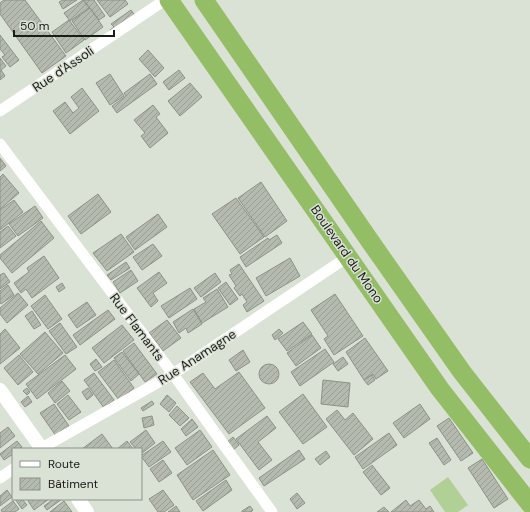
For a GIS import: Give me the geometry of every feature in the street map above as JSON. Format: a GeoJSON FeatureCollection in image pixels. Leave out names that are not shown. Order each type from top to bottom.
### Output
{"type":"FeatureCollection","features":[{"type":"Feature","properties":{"kind":"highway","name":"Boulevard du Mono"},"geometry":{"type":"LineString","coordinates":[[170,0],[440,389],[530,504]]}},
{"type":"Feature","properties":{"kind":"highway","name":"Boulevard du Mono"},"geometry":{"type":"LineString","coordinates":[[204,0],[462,372],[530,459]]}},
{"type":"Feature","properties":{"kind":"street","name":"Rue d'Assoli"},"geometry":{"type":"LineString","coordinates":[[0,111],[165,0]]}},
{"type":"Feature","properties":{"kind":"street","name":"Rue Flamants"},"geometry":{"type":"LineString","coordinates":[[0,144],[173,374],[272,512]]}},
{"type":"Feature","properties":{"kind":"street","name":"Rue Anamagne"},"geometry":{"type":"LineString","coordinates":[[43,448],[173,374],[349,256]]}},
{"type":"Feature","properties":{"kind":"street"},"geometry":{"type":"LineString","coordinates":[[0,390],[40,448]]}},
{"type":"Feature","properties":{"kind":"street"},"geometry":{"type":"LineString","coordinates":[[0,478],[12,470]]}},
{"type":"Feature","properties":{"kind":"street"},"geometry":{"type":"LineString","coordinates":[[79,500],[87,512]]}},
{"type":"Feature","properties":{"kind":"green space"},"geometry":{"type":"Polygon","coordinates":[[[448,477],[468,505],[458,512],[445,512],[430,490],[448,477]]]}},
{"type":"Feature","properties":{"kind":"building"},"geometry":{"type":"Polygon","coordinates":[[[4,0],[25,0],[66,56],[42,73],[0,14],[0,3],[4,0]]]}},
{"type":"Feature","properties":{"kind":"building"},"geometry":{"type":"Polygon","coordinates":[[[63,0],[77,0],[63,9],[59,2],[63,0]]]}},
{"type":"Feature","properties":{"kind":"building"},"geometry":{"type":"Polygon","coordinates":[[[83,0],[89,8],[70,21],[64,13],[83,0]]]}},
{"type":"Feature","properties":{"kind":"building"},"geometry":{"type":"Polygon","coordinates":[[[84,0],[94,0],[105,16],[99,20],[84,0]]]}},
{"type":"Feature","properties":{"kind":"building"},"geometry":{"type":"Polygon","coordinates":[[[97,0],[125,0],[128,4],[110,17],[97,0]]]}},
{"type":"Feature","properties":{"kind":"building"},"geometry":{"type":"Polygon","coordinates":[[[90,8],[103,27],[85,40],[72,21],[90,8]]]}},
{"type":"Feature","properties":{"kind":"building"},"geometry":{"type":"Polygon","coordinates":[[[131,10],[136,17],[113,34],[110,30],[114,27],[111,24],[131,10]]]}},
{"type":"Feature","properties":{"kind":"building"},"geometry":{"type":"Polygon","coordinates":[[[69,20],[84,40],[66,53],[52,32],[69,20]]]}},
{"type":"Feature","properties":{"kind":"building"},"geometry":{"type":"Polygon","coordinates":[[[0,35],[19,60],[10,67],[2,57],[5,55],[0,49],[0,35]]]}},
{"type":"Feature","properties":{"kind":"building"},"geometry":{"type":"Polygon","coordinates":[[[148,50],[164,68],[155,77],[139,59],[148,50]]]}},
{"type":"Feature","properties":{"kind":"building"},"geometry":{"type":"Polygon","coordinates":[[[0,58],[6,66],[1,70],[5,76],[0,80],[0,58]]]}},
{"type":"Feature","properties":{"kind":"building"},"geometry":{"type":"Polygon","coordinates":[[[179,70],[185,78],[169,90],[163,82],[179,70]]]}},
{"type":"Feature","properties":{"kind":"building"},"geometry":{"type":"Polygon","coordinates":[[[110,74],[124,96],[110,105],[96,83],[110,74]]]}},
{"type":"Feature","properties":{"kind":"building"},"geometry":{"type":"Polygon","coordinates":[[[150,74],[157,84],[117,113],[112,106],[126,96],[124,93],[150,74]]]}},
{"type":"Feature","properties":{"kind":"building"},"geometry":{"type":"Polygon","coordinates":[[[190,83],[202,97],[180,116],[168,101],[190,83]]]}},
{"type":"Feature","properties":{"kind":"building"},"geometry":{"type":"Polygon","coordinates":[[[82,88],[99,111],[70,134],[53,111],[65,102],[73,113],[79,108],[71,97],[82,88]]]}},
{"type":"Feature","properties":{"kind":"building"},"geometry":{"type":"Polygon","coordinates":[[[153,105],[160,114],[156,117],[168,133],[150,148],[141,136],[145,133],[134,120],[153,105]]]}},
{"type":"Feature","properties":{"kind":"building"},"geometry":{"type":"Polygon","coordinates":[[[0,158],[6,166],[0,171],[0,158]]]}},
{"type":"Feature","properties":{"kind":"building"},"geometry":{"type":"Polygon","coordinates":[[[3,174],[19,193],[0,209],[0,177],[3,174]]]}},
{"type":"Feature","properties":{"kind":"building"},"geometry":{"type":"Polygon","coordinates":[[[261,182],[287,221],[265,237],[238,198],[261,182]]]}},
{"type":"Feature","properties":{"kind":"building"},"geometry":{"type":"Polygon","coordinates":[[[98,194],[111,212],[81,234],[68,216],[98,194]]]}},
{"type":"Feature","properties":{"kind":"building"},"geometry":{"type":"Polygon","coordinates":[[[236,198],[264,237],[240,254],[212,214],[236,198]]]}},
{"type":"Feature","properties":{"kind":"building"},"geometry":{"type":"Polygon","coordinates":[[[14,200],[23,212],[0,230],[0,210],[14,200]]]}},
{"type":"Feature","properties":{"kind":"building"},"geometry":{"type":"Polygon","coordinates":[[[35,206],[43,218],[18,236],[9,224],[35,206]]]}},
{"type":"Feature","properties":{"kind":"building"},"geometry":{"type":"Polygon","coordinates":[[[158,214],[167,227],[135,250],[126,237],[158,214]]]}},
{"type":"Feature","properties":{"kind":"building"},"geometry":{"type":"Polygon","coordinates":[[[41,221],[54,238],[12,273],[0,258],[0,255],[41,221]]]}},
{"type":"Feature","properties":{"kind":"building"},"geometry":{"type":"Polygon","coordinates":[[[8,226],[16,236],[0,248],[0,232],[8,226]]]}},
{"type":"Feature","properties":{"kind":"building"},"geometry":{"type":"Polygon","coordinates":[[[121,234],[134,252],[107,271],[93,253],[121,234]]]}},
{"type":"Feature","properties":{"kind":"building"},"geometry":{"type":"Polygon","coordinates":[[[277,235],[282,243],[246,267],[240,257],[268,238],[269,240],[277,235]]]}},
{"type":"Feature","properties":{"kind":"building"},"geometry":{"type":"Polygon","coordinates":[[[153,244],[162,256],[142,270],[133,257],[153,244]]]}},
{"type":"Feature","properties":{"kind":"building"},"geometry":{"type":"Polygon","coordinates":[[[44,256],[59,278],[32,298],[26,289],[21,293],[14,283],[29,272],[27,268],[44,256]]]}},
{"type":"Feature","properties":{"kind":"building"},"geometry":{"type":"Polygon","coordinates":[[[290,258],[300,276],[266,296],[256,278],[290,258]]]}},
{"type":"Feature","properties":{"kind":"building"},"geometry":{"type":"Polygon","coordinates":[[[126,262],[130,268],[111,280],[107,275],[126,262]]]}},
{"type":"Feature","properties":{"kind":"building"},"geometry":{"type":"Polygon","coordinates":[[[239,264],[264,301],[247,312],[243,305],[247,302],[242,294],[240,296],[234,288],[236,286],[229,275],[232,274],[230,270],[239,264]]]}},
{"type":"Feature","properties":{"kind":"building"},"geometry":{"type":"Polygon","coordinates":[[[131,270],[138,281],[120,293],[113,282],[131,270]]]}},
{"type":"Feature","properties":{"kind":"building"},"geometry":{"type":"Polygon","coordinates":[[[159,272],[167,283],[153,293],[158,301],[151,307],[137,288],[159,272]]]}},
{"type":"Feature","properties":{"kind":"building"},"geometry":{"type":"Polygon","coordinates":[[[4,273],[10,282],[0,289],[0,275],[4,273]]]}},
{"type":"Feature","properties":{"kind":"building"},"geometry":{"type":"Polygon","coordinates":[[[215,273],[221,282],[201,297],[194,288],[215,273]]]}},
{"type":"Feature","properties":{"kind":"building"},"geometry":{"type":"Polygon","coordinates":[[[226,282],[238,299],[230,305],[218,288],[226,282]]]}},
{"type":"Feature","properties":{"kind":"building"},"geometry":{"type":"Polygon","coordinates":[[[62,283],[65,288],[59,292],[56,287],[62,283]]]}},
{"type":"Feature","properties":{"kind":"building"},"geometry":{"type":"Polygon","coordinates":[[[8,285],[14,295],[1,304],[0,291],[8,285]]]}},
{"type":"Feature","properties":{"kind":"building"},"geometry":{"type":"Polygon","coordinates":[[[190,288],[197,299],[169,318],[161,306],[190,288]]]}},
{"type":"Feature","properties":{"kind":"building"},"geometry":{"type":"Polygon","coordinates":[[[217,289],[228,307],[202,323],[194,309],[206,302],[203,298],[217,289]]]}},
{"type":"Feature","properties":{"kind":"building"},"geometry":{"type":"Polygon","coordinates":[[[18,293],[28,305],[7,323],[0,314],[0,308],[18,293]]]}},
{"type":"Feature","properties":{"kind":"building"},"geometry":{"type":"Polygon","coordinates":[[[335,294],[363,336],[334,355],[324,339],[328,336],[311,310],[335,294]]]}},
{"type":"Feature","properties":{"kind":"building"},"geometry":{"type":"Polygon","coordinates":[[[45,295],[62,319],[48,329],[31,306],[45,295]]]}},
{"type":"Feature","properties":{"kind":"building"},"geometry":{"type":"Polygon","coordinates":[[[87,302],[96,315],[77,328],[68,315],[87,302]]]}},
{"type":"Feature","properties":{"kind":"building"},"geometry":{"type":"Polygon","coordinates":[[[193,309],[202,324],[188,333],[186,328],[179,333],[173,322],[193,309]]]}},
{"type":"Feature","properties":{"kind":"building"},"geometry":{"type":"Polygon","coordinates":[[[108,310],[115,319],[80,345],[73,335],[108,310]]]}},
{"type":"Feature","properties":{"kind":"building"},"geometry":{"type":"Polygon","coordinates":[[[32,311],[41,325],[34,329],[25,316],[32,311]]]}},
{"type":"Feature","properties":{"kind":"building"},"geometry":{"type":"Polygon","coordinates":[[[167,320],[181,338],[163,351],[149,333],[167,320]]]}},
{"type":"Feature","properties":{"kind":"building"},"geometry":{"type":"Polygon","coordinates":[[[303,322],[312,334],[287,351],[278,339],[303,322]]]}},
{"type":"Feature","properties":{"kind":"building"},"geometry":{"type":"Polygon","coordinates":[[[60,323],[77,347],[66,354],[49,331],[60,323]]]}},
{"type":"Feature","properties":{"kind":"building"},"geometry":{"type":"Polygon","coordinates":[[[122,325],[134,340],[104,363],[92,348],[122,325]]]}},
{"type":"Feature","properties":{"kind":"building"},"geometry":{"type":"Polygon","coordinates":[[[5,329],[20,348],[0,364],[0,334],[5,329]]]}},
{"type":"Feature","properties":{"kind":"building"},"geometry":{"type":"Polygon","coordinates":[[[279,329],[283,333],[275,340],[272,335],[279,329]]]}},
{"type":"Feature","properties":{"kind":"building"},"geometry":{"type":"Polygon","coordinates":[[[45,332],[63,353],[38,374],[20,354],[45,332]]]}},
{"type":"Feature","properties":{"kind":"building"},"geometry":{"type":"Polygon","coordinates":[[[312,335],[321,348],[296,366],[287,353],[312,335]]]}},
{"type":"Feature","properties":{"kind":"building"},"geometry":{"type":"Polygon","coordinates":[[[365,338],[388,371],[376,379],[373,374],[364,380],[346,352],[365,338]]]}},
{"type":"Feature","properties":{"kind":"building"},"geometry":{"type":"Polygon","coordinates":[[[134,343],[157,374],[145,382],[123,351],[134,343]]]}},
{"type":"Feature","properties":{"kind":"building"},"geometry":{"type":"Polygon","coordinates":[[[325,349],[334,362],[300,386],[291,372],[325,349]]]}},
{"type":"Feature","properties":{"kind":"building"},"geometry":{"type":"Polygon","coordinates":[[[243,350],[250,362],[236,371],[229,360],[243,350]]]}},
{"type":"Feature","properties":{"kind":"building"},"geometry":{"type":"Polygon","coordinates":[[[122,352],[139,374],[131,381],[114,358],[122,352]]]}},
{"type":"Feature","properties":{"kind":"building"},"geometry":{"type":"Polygon","coordinates":[[[19,355],[33,372],[18,385],[4,368],[19,355]]]}},
{"type":"Feature","properties":{"kind":"building"},"geometry":{"type":"Polygon","coordinates":[[[65,355],[76,369],[37,399],[26,384],[65,355]]]}},
{"type":"Feature","properties":{"kind":"building"},"geometry":{"type":"Polygon","coordinates":[[[343,357],[348,364],[338,371],[333,364],[343,357]]]}},
{"type":"Feature","properties":{"kind":"building"},"geometry":{"type":"Polygon","coordinates":[[[96,359],[102,367],[95,371],[90,364],[96,359]]]}},
{"type":"Feature","properties":{"kind":"building"},"geometry":{"type":"Polygon","coordinates":[[[114,360],[134,388],[119,400],[98,372],[114,360]]]}},
{"type":"Feature","properties":{"kind":"building"},"geometry":{"type":"Polygon","coordinates":[[[269,364],[276,367],[279,374],[276,381],[269,384],[262,381],[259,374],[262,367],[269,364]]]}},
{"type":"Feature","properties":{"kind":"building"},"geometry":{"type":"Polygon","coordinates":[[[239,372],[265,408],[229,434],[190,382],[203,373],[215,389],[239,372]]]}},
{"type":"Feature","properties":{"kind":"building"},"geometry":{"type":"Polygon","coordinates":[[[94,373],[114,400],[104,408],[84,380],[94,373]]]}},
{"type":"Feature","properties":{"kind":"building"},"geometry":{"type":"Polygon","coordinates":[[[372,375],[375,380],[368,385],[364,380],[372,375]]]}},
{"type":"Feature","properties":{"kind":"building"},"geometry":{"type":"Polygon","coordinates":[[[323,380],[350,383],[348,407],[321,404],[323,380]]]}},
{"type":"Feature","properties":{"kind":"building"},"geometry":{"type":"Polygon","coordinates":[[[62,381],[70,391],[55,403],[48,393],[62,381]]]}},
{"type":"Feature","properties":{"kind":"building"},"geometry":{"type":"Polygon","coordinates":[[[27,388],[30,392],[27,395],[23,391],[27,388]]]}},
{"type":"Feature","properties":{"kind":"building"},"geometry":{"type":"Polygon","coordinates":[[[88,388],[93,395],[87,400],[82,392],[88,388]]]}},
{"type":"Feature","properties":{"kind":"building"},"geometry":{"type":"Polygon","coordinates":[[[303,394],[327,427],[303,444],[279,412],[303,394]]]}},
{"type":"Feature","properties":{"kind":"building"},"geometry":{"type":"Polygon","coordinates":[[[68,395],[81,412],[69,420],[57,404],[68,395]]]}},
{"type":"Feature","properties":{"kind":"building"},"geometry":{"type":"Polygon","coordinates":[[[167,395],[176,403],[169,412],[160,404],[167,395]]]}},
{"type":"Feature","properties":{"kind":"building"},"geometry":{"type":"Polygon","coordinates":[[[28,396],[32,402],[25,407],[21,402],[28,396]]]}},
{"type":"Feature","properties":{"kind":"building"},"geometry":{"type":"Polygon","coordinates":[[[152,401],[154,404],[143,411],[141,408],[152,401]]]}},
{"type":"Feature","properties":{"kind":"building"},"geometry":{"type":"Polygon","coordinates":[[[54,404],[69,426],[56,436],[40,413],[54,404]]]}},
{"type":"Feature","properties":{"kind":"building"},"geometry":{"type":"Polygon","coordinates":[[[420,404],[430,419],[404,438],[393,423],[420,404]]]}},
{"type":"Feature","properties":{"kind":"building"},"geometry":{"type":"Polygon","coordinates":[[[177,406],[189,418],[180,426],[169,415],[177,406]]]}},
{"type":"Feature","properties":{"kind":"building"},"geometry":{"type":"Polygon","coordinates":[[[337,410],[345,420],[353,413],[373,439],[354,455],[326,419],[337,410]]]}},
{"type":"Feature","properties":{"kind":"building"},"geometry":{"type":"Polygon","coordinates":[[[152,416],[154,425],[144,428],[142,418],[152,416]]]}},
{"type":"Feature","properties":{"kind":"building"},"geometry":{"type":"Polygon","coordinates":[[[267,416],[276,428],[258,442],[272,460],[259,470],[236,439],[267,416]]]}},
{"type":"Feature","properties":{"kind":"building"},"geometry":{"type":"Polygon","coordinates":[[[449,418],[473,453],[461,461],[437,426],[449,418]]]}},
{"type":"Feature","properties":{"kind":"building"},"geometry":{"type":"Polygon","coordinates":[[[192,419],[198,427],[186,436],[181,429],[192,419]]]}},
{"type":"Feature","properties":{"kind":"building"},"geometry":{"type":"Polygon","coordinates":[[[8,427],[15,436],[0,448],[0,433],[8,427]]]}},
{"type":"Feature","properties":{"kind":"building"},"geometry":{"type":"Polygon","coordinates":[[[146,430],[155,443],[142,453],[142,448],[135,448],[130,442],[146,430]]]}},
{"type":"Feature","properties":{"kind":"building"},"geometry":{"type":"Polygon","coordinates":[[[200,430],[212,447],[187,465],[175,448],[200,430]]]}},
{"type":"Feature","properties":{"kind":"building"},"geometry":{"type":"Polygon","coordinates":[[[389,433],[397,445],[363,469],[355,457],[389,433]]]}},
{"type":"Feature","properties":{"kind":"building"},"geometry":{"type":"Polygon","coordinates":[[[102,434],[112,448],[83,448],[102,434]]]}},
{"type":"Feature","properties":{"kind":"building"},"geometry":{"type":"Polygon","coordinates":[[[233,437],[239,445],[233,450],[227,442],[233,437]]]}},
{"type":"Feature","properties":{"kind":"building"},"geometry":{"type":"Polygon","coordinates":[[[437,438],[451,460],[444,465],[429,443],[437,438]]]}},
{"type":"Feature","properties":{"kind":"building"},"geometry":{"type":"Polygon","coordinates":[[[17,441],[22,447],[12,448],[12,455],[4,460],[0,454],[17,441]]]}},
{"type":"Feature","properties":{"kind":"building"},"geometry":{"type":"Polygon","coordinates":[[[127,441],[132,448],[118,448],[127,441]]]}},
{"type":"Feature","properties":{"kind":"building"},"geometry":{"type":"Polygon","coordinates":[[[163,441],[171,452],[149,467],[142,455],[163,441]]]}},
{"type":"Feature","properties":{"kind":"building"},"geometry":{"type":"Polygon","coordinates":[[[213,450],[230,475],[193,500],[177,475],[213,450]]]}},
{"type":"Feature","properties":{"kind":"building"},"geometry":{"type":"Polygon","coordinates":[[[299,450],[305,459],[264,486],[259,478],[299,450]]]}},
{"type":"Feature","properties":{"kind":"building"},"geometry":{"type":"Polygon","coordinates":[[[326,451],[330,457],[320,465],[315,459],[326,451]]]}},
{"type":"Feature","properties":{"kind":"building"},"geometry":{"type":"Polygon","coordinates":[[[482,459],[508,499],[494,508],[468,468],[482,459]]]}},
{"type":"Feature","properties":{"kind":"building"},"geometry":{"type":"Polygon","coordinates":[[[163,460],[172,473],[159,482],[150,469],[163,460]]]}},
{"type":"Feature","properties":{"kind":"building"},"geometry":{"type":"Polygon","coordinates":[[[372,465],[390,488],[381,495],[363,472],[372,465]]]}},
{"type":"Feature","properties":{"kind":"building"},"geometry":{"type":"Polygon","coordinates":[[[226,480],[232,490],[203,511],[196,501],[226,480]]]}},
{"type":"Feature","properties":{"kind":"building"},"geometry":{"type":"Polygon","coordinates":[[[7,490],[12,497],[0,506],[0,496],[7,490]]]}},
{"type":"Feature","properties":{"kind":"building"},"geometry":{"type":"Polygon","coordinates":[[[163,490],[174,505],[164,512],[158,512],[149,499],[163,490]]]}},
{"type":"Feature","properties":{"kind":"building"},"geometry":{"type":"Polygon","coordinates":[[[297,493],[305,503],[297,509],[290,499],[297,493]]]}},
{"type":"Feature","properties":{"kind":"building"},"geometry":{"type":"Polygon","coordinates":[[[16,500],[23,500],[27,505],[22,509],[16,500]]]}},
{"type":"Feature","properties":{"kind":"building"},"geometry":{"type":"Polygon","coordinates":[[[30,500],[48,500],[34,510],[28,501],[30,500]]]}},
{"type":"Feature","properties":{"kind":"building"},"geometry":{"type":"Polygon","coordinates":[[[53,500],[61,500],[47,510],[44,506],[53,500]]]}},
{"type":"Feature","properties":{"kind":"building"},"geometry":{"type":"Polygon","coordinates":[[[406,500],[410,506],[419,500],[426,509],[430,506],[434,512],[391,512],[406,500]]]}},
{"type":"Feature","properties":{"kind":"building"},"geometry":{"type":"Polygon","coordinates":[[[13,501],[19,509],[15,512],[2,512],[1,510],[13,501]]]}},
{"type":"Feature","properties":{"kind":"building"},"geometry":{"type":"Polygon","coordinates":[[[64,501],[72,512],[50,512],[64,501]]]}},
{"type":"Feature","properties":{"kind":"building"},"geometry":{"type":"Polygon","coordinates":[[[176,506],[180,512],[168,512],[176,506]]]}},
{"type":"Feature","properties":{"kind":"building"},"geometry":{"type":"Polygon","coordinates":[[[250,506],[253,510],[251,512],[242,512],[242,511],[250,506]]]}},
{"type":"Feature","properties":{"kind":"building"},"geometry":{"type":"Polygon","coordinates":[[[384,507],[389,512],[377,512],[384,507]]]}}]}
